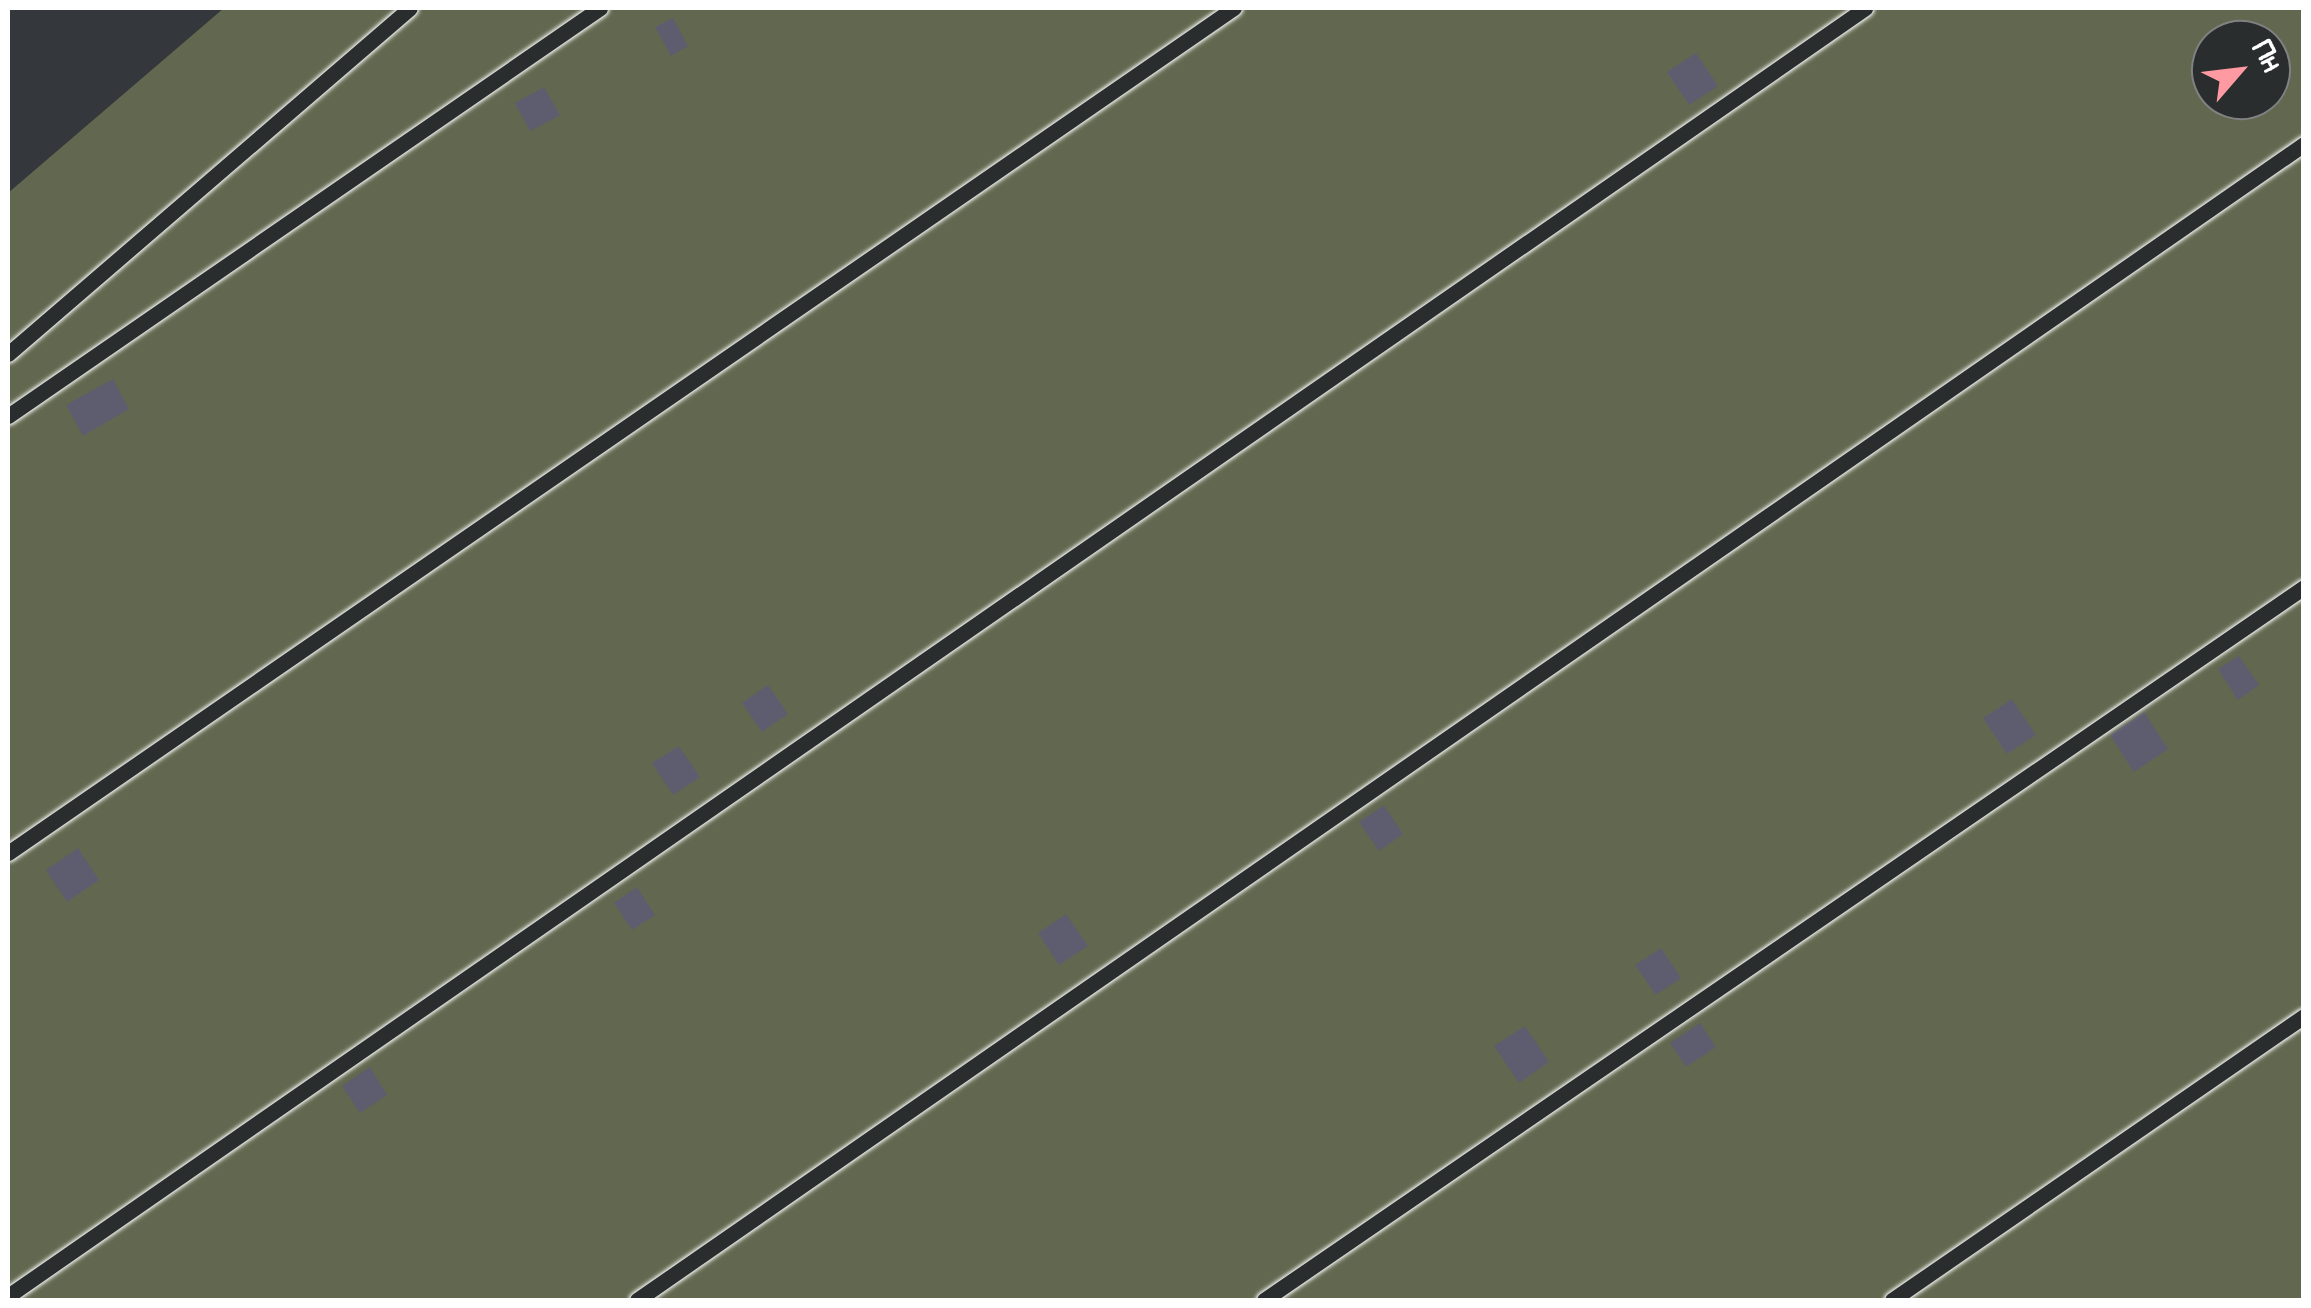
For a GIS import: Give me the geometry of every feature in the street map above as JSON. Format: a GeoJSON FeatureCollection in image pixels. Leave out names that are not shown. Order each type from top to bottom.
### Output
{"type":"FeatureCollection","features":[{"type":"Feature","properties":{"kind":"lane"},"geometry":{"type":"LineString","coordinates":[[8,354],[410,8]]}},
{"type":"Feature","properties":{"kind":"lane"},"geometry":{"type":"LineString","coordinates":[[8,416],[600,8]]}},
{"type":"Feature","properties":{"kind":"lane"},"geometry":{"type":"LineString","coordinates":[[8,853],[1234,8]]}},
{"type":"Feature","properties":{"kind":"lane"},"geometry":{"type":"LineString","coordinates":[[8,1296],[1865,8]]}},
{"type":"Feature","properties":{"kind":"lane"},"geometry":{"type":"LineString","coordinates":[[637,1300],[2304,144]]}},
{"type":"Feature","properties":{"kind":"lane"},"geometry":{"type":"LineString","coordinates":[[1264,1300],[2304,587]]}},
{"type":"Feature","properties":{"kind":"lane"},"geometry":{"type":"LineString","coordinates":[[1892,1300],[2304,1016]]}},
{"type":"Feature","properties":{"kind":"green space"},"geometry":{"type":"Polygon","coordinates":[[[224,8],[2303,8],[2303,1300],[8,1300],[8,193],[224,8]]]}},
{"type":"Feature","properties":{"kind":"building"},"geometry":{"type":"Polygon","coordinates":[[[673,18],[688,46],[671,56],[655,27],[673,18]]]}},
{"type":"Feature","properties":{"kind":"building"},"geometry":{"type":"Polygon","coordinates":[[[1696,53],[1718,86],[1689,105],[1667,72],[1696,53]]]}},
{"type":"Feature","properties":{"kind":"building"},"geometry":{"type":"Polygon","coordinates":[[[544,87],[560,115],[530,131],[515,103],[544,87]]]}},
{"type":"Feature","properties":{"kind":"building"},"geometry":{"type":"Polygon","coordinates":[[[113,379],[129,409],[83,436],[66,405],[113,379]]]}},
{"type":"Feature","properties":{"kind":"building"},"geometry":{"type":"Polygon","coordinates":[[[2239,656],[2259,685],[2238,700],[2218,669],[2239,656]]]}},
{"type":"Feature","properties":{"kind":"building"},"geometry":{"type":"Polygon","coordinates":[[[768,685],[788,714],[762,732],[742,703],[768,685]]]}},
{"type":"Feature","properties":{"kind":"building"},"geometry":{"type":"Polygon","coordinates":[[[2012,699],[2036,735],[2007,754],[1983,718],[2012,699]]]}},
{"type":"Feature","properties":{"kind":"building"},"geometry":{"type":"Polygon","coordinates":[[[2144,712],[2168,749],[2134,772],[2110,735],[2144,712]]]}},
{"type":"Feature","properties":{"kind":"building"},"geometry":{"type":"Polygon","coordinates":[[[679,746],[700,777],[673,795],[652,763],[679,746]]]}},
{"type":"Feature","properties":{"kind":"building"},"geometry":{"type":"Polygon","coordinates":[[[1384,805],[1403,834],[1379,851],[1359,822],[1384,805]]]}},
{"type":"Feature","properties":{"kind":"building"},"geometry":{"type":"Polygon","coordinates":[[[78,848],[99,880],[67,902],[46,870],[78,848]]]}},
{"type":"Feature","properties":{"kind":"building"},"geometry":{"type":"Polygon","coordinates":[[[637,887],[655,915],[632,930],[614,903],[637,887]]]}},
{"type":"Feature","properties":{"kind":"building"},"geometry":{"type":"Polygon","coordinates":[[[1066,914],[1088,946],[1059,965],[1038,933],[1066,914]]]}},
{"type":"Feature","properties":{"kind":"building"},"geometry":{"type":"Polygon","coordinates":[[[1661,948],[1681,978],[1656,995],[1635,965],[1661,948]]]}},
{"type":"Feature","properties":{"kind":"building"},"geometry":{"type":"Polygon","coordinates":[[[1700,1023],[1716,1047],[1686,1067],[1670,1043],[1700,1023]]]}},
{"type":"Feature","properties":{"kind":"building"},"geometry":{"type":"Polygon","coordinates":[[[1525,1026],[1549,1062],[1519,1083],[1494,1046],[1525,1026]]]}},
{"type":"Feature","properties":{"kind":"building"},"geometry":{"type":"Polygon","coordinates":[[[370,1067],[387,1095],[360,1113],[342,1086],[370,1067]]]}}]}
